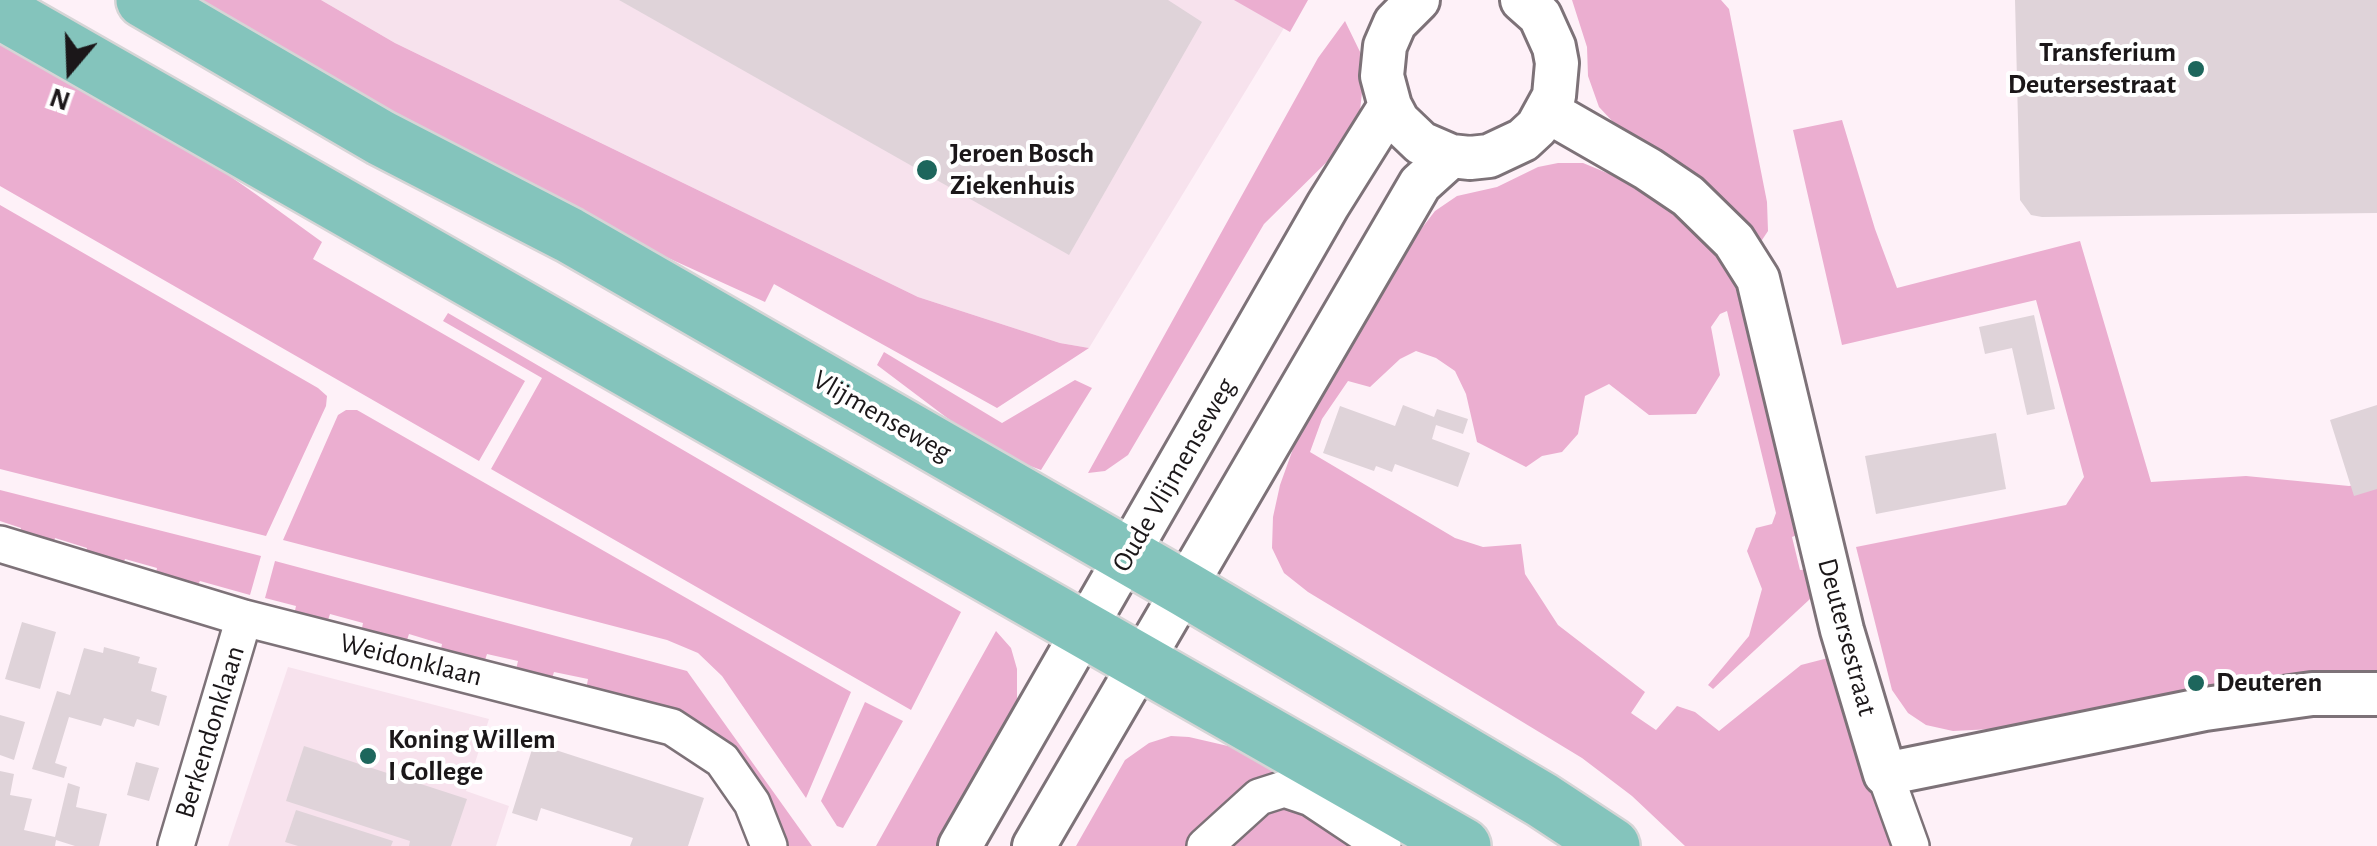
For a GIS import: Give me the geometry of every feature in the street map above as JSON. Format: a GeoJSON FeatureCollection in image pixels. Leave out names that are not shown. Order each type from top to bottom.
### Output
{"type":"FeatureCollection","features":[{"type":"Feature","properties":{"kind":"main road","name":"Vlijmenseweg"},"geometry":{"type":"LineString","coordinates":[[144,0],[381,138],[569,234],[1185,589],[1542,800],[1612,846]]}},
{"type":"Feature","properties":{"kind":"main road"},"geometry":{"type":"LineString","coordinates":[[0,11],[1463,846]]}},
{"type":"Feature","properties":{"kind":"street"},"geometry":{"type":"LineString","coordinates":[[1418,0],[1395,23],[1385,46],[1382,76],[1398,121],[1421,143],[1451,156],[1489,156],[1507,150],[1537,127],[1547,112],[1557,79],[1554,46],[1540,16],[1522,0]]}},
{"type":"Feature","properties":{"kind":"street","name":"Oude Vlijmenseweg"},"geometry":{"type":"LineString","coordinates":[[960,846],[1319,222],[1390,106]]}},
{"type":"Feature","properties":{"kind":"street","name":"Deutersestraat"},"geometry":{"type":"LineString","coordinates":[[1547,112],[1688,196],[1734,241],[1758,279],[1842,630],[1885,774]]}},
{"type":"Feature","properties":{"kind":"street"},"geometry":{"type":"LineString","coordinates":[[1034,846],[1420,184],[1451,156]]}},
{"type":"Feature","properties":{"kind":"street","name":"Weidonklaan"},"geometry":{"type":"LineString","coordinates":[[0,544],[244,618],[672,727],[722,760],[752,802],[769,846]]}},
{"type":"Feature","properties":{"kind":"street","name":"Berkendonklaan"},"geometry":{"type":"LineString","coordinates":[[176,846],[244,618]]}},
{"type":"Feature","properties":{"kind":"street"},"geometry":{"type":"LineString","coordinates":[[1912,846],[1885,774],[2205,709],[2312,694],[2377,694]]}},
{"type":"Feature","properties":{"kind":"street"},"geometry":{"type":"LineString","coordinates":[[1205,846],[1259,797],[1284,789],[1311,798],[1383,846]]}},
{"type":"Feature","properties":{"kind":"shaded area"},"geometry":{"type":"Polygon","coordinates":[[[192,0],[321,0],[395,43],[918,297],[1060,343],[1089,348],[997,408],[774,284],[765,302],[578,217],[192,0]]]}},
{"type":"Feature","properties":{"kind":"shaded area","name":"Jeroen Bosch Ziekenhuis"},"geometry":{"type":"Polygon","coordinates":[[[321,0],[1301,0],[1089,348],[1060,343],[918,297],[395,43],[321,0]]]}},
{"type":"Feature","properties":{"kind":"shaded area"},"geometry":{"type":"Polygon","coordinates":[[[1234,0],[1308,0],[1290,32],[1234,0]]]}},
{"type":"Feature","properties":{"kind":"shaded area"},"geometry":{"type":"Polygon","coordinates":[[[1572,0],[1721,0],[1729,9],[1767,202],[1768,231],[1760,243],[1714,189],[1615,124],[1599,107],[1588,76],[1587,47],[1572,0]]]}},
{"type":"Feature","properties":{"kind":"shaded area"},"geometry":{"type":"Polygon","coordinates":[[[1345,21],[1363,58],[1359,120],[1344,145],[1264,224],[1128,455],[1105,471],[1088,473],[1318,58],[1345,21]]]}},
{"type":"Feature","properties":{"kind":"shaded area"},"geometry":{"type":"Polygon","coordinates":[[[0,36],[165,131],[257,195],[322,242],[313,259],[525,381],[479,461],[0,186],[0,36]]]}},
{"type":"Feature","properties":{"kind":"shaded area"},"geometry":{"type":"Polygon","coordinates":[[[1842,120],[1897,288],[2080,241],[2151,482],[2246,476],[2349,486],[2377,482],[2377,679],[2281,680],[2191,690],[1992,729],[1953,731],[1926,725],[1908,713],[1892,690],[1856,547],[2066,505],[2084,477],[2036,300],[1842,345],[1793,130],[1842,120]]]}},
{"type":"Feature","properties":{"kind":"shaded area"},"geometry":{"type":"Polygon","coordinates":[[[1583,163],[1660,203],[1697,233],[1723,263],[1742,297],[1802,533],[1792,537],[1800,570],[1811,569],[1814,586],[1810,599],[1713,689],[1708,685],[1749,636],[1762,589],[1747,551],[1756,528],[1772,524],[1776,513],[1727,311],[1711,327],[1720,375],[1696,414],[1649,415],[1609,384],[1585,396],[1578,434],[1562,452],[1542,456],[1526,467],[1477,442],[1466,394],[1455,371],[1416,351],[1400,359],[1370,387],[1348,381],[1322,419],[1310,452],[1455,538],[1483,547],[1521,544],[1525,574],[1558,625],[1645,692],[1631,713],[1656,730],[1677,706],[1695,712],[1719,731],[1801,665],[1832,657],[1900,846],[1685,846],[1632,796],[1582,758],[1308,592],[1284,573],[1272,548],[1273,517],[1298,435],[1398,259],[1435,211],[1457,196],[1497,187],[1538,167],[1583,163]]]}},
{"type":"Feature","properties":{"kind":"shaded area"},"geometry":{"type":"Polygon","coordinates":[[[0,205],[327,396],[326,406],[266,536],[0,469],[0,205]]]}},
{"type":"Feature","properties":{"kind":"shaded area"},"geometry":{"type":"Polygon","coordinates":[[[448,313],[961,612],[911,710],[491,469],[542,378],[443,321],[448,313]]]}},
{"type":"Feature","properties":{"kind":"shaded area"},"geometry":{"type":"Polygon","coordinates":[[[884,352],[1002,423],[1075,380],[1092,388],[1041,470],[979,442],[877,365],[884,352]]]}},
{"type":"Feature","properties":{"kind":"shaded area"},"geometry":{"type":"Polygon","coordinates":[[[357,410],[851,692],[806,798],[722,676],[698,653],[667,640],[283,540],[338,415],[357,410]]]}},
{"type":"Feature","properties":{"kind":"shaded area"},"geometry":{"type":"Polygon","coordinates":[[[0,490],[261,556],[250,595],[200,581],[195,589],[155,578],[157,568],[125,559],[122,568],[85,557],[87,548],[55,538],[52,548],[19,538],[21,528],[0,521],[0,490]]]}},
{"type":"Feature","properties":{"kind":"shaded area"},"geometry":{"type":"Polygon","coordinates":[[[275,561],[687,671],[812,846],[788,846],[741,755],[701,727],[586,690],[588,679],[554,672],[551,682],[515,674],[518,661],[487,654],[483,666],[440,655],[442,644],[409,634],[405,646],[361,633],[363,623],[330,614],[327,623],[294,615],[296,606],[265,598],[275,561]]]}},
{"type":"Feature","properties":{"kind":"shaded area"},"geometry":{"type":"Polygon","coordinates":[[[996,631],[1011,648],[1017,669],[1017,707],[950,846],[876,846],[996,631]]]}},
{"type":"Feature","properties":{"kind":"shaded area","name":"Koning Willem I College"},"geometry":{"type":"Polygon","coordinates":[[[288,667],[489,719],[466,791],[509,806],[496,846],[228,846],[288,667]]]}},
{"type":"Feature","properties":{"kind":"shaded area"},"geometry":{"type":"Polygon","coordinates":[[[865,702],[903,721],[843,828],[837,826],[821,801],[865,702]]]}},
{"type":"Feature","properties":{"kind":"shaded area"},"geometry":{"type":"Polygon","coordinates":[[[1171,736],[1241,749],[1291,772],[1191,846],[1076,846],[1125,760],[1149,743],[1171,736]]]}},
{"type":"Feature","properties":{"kind":"shaded area"},"geometry":{"type":"Polygon","coordinates":[[[1299,804],[1366,846],[1231,846],[1261,816],[1299,804]]]}},
{"type":"Feature","properties":{"kind":"building"},"geometry":{"type":"Polygon","coordinates":[[[619,0],[1168,0],[1202,22],[1069,255],[619,0]]]}},
{"type":"Feature","properties":{"kind":"building","name":"Transferium Deutersestraat"},"geometry":{"type":"Polygon","coordinates":[[[2015,0],[2377,0],[2377,213],[2031,215],[2020,200],[2015,0]]]}},
{"type":"Feature","properties":{"kind":"building"},"geometry":{"type":"Polygon","coordinates":[[[2034,315],[2055,409],[2027,415],[2012,348],[1985,354],[1979,327],[2034,315]]]}},
{"type":"Feature","properties":{"kind":"building"},"geometry":{"type":"Polygon","coordinates":[[[1403,405],[1434,417],[1437,409],[1468,419],[1463,434],[1436,425],[1432,439],[1470,453],[1458,487],[1395,464],[1392,472],[1376,466],[1374,471],[1323,453],[1340,406],[1395,426],[1403,405]]]}},
{"type":"Feature","properties":{"kind":"building"},"geometry":{"type":"Polygon","coordinates":[[[2377,405],[2377,489],[2354,496],[2330,420],[2377,405]]]}},
{"type":"Feature","properties":{"kind":"building"},"geometry":{"type":"Polygon","coordinates":[[[1996,433],[2006,489],[1876,514],[1865,456],[1996,433]]]}},
{"type":"Feature","properties":{"kind":"building"},"geometry":{"type":"Polygon","coordinates":[[[22,622],[56,632],[40,689],[5,679],[22,622]]]}},
{"type":"Feature","properties":{"kind":"building"},"geometry":{"type":"Polygon","coordinates":[[[104,647],[140,657],[138,663],[157,668],[151,691],[167,696],[159,726],[137,719],[134,727],[104,718],[101,726],[69,717],[55,763],[67,767],[64,778],[32,769],[57,691],[70,695],[84,648],[103,653],[104,647]]]}},
{"type":"Feature","properties":{"kind":"building"},"geometry":{"type":"Polygon","coordinates":[[[0,715],[25,722],[14,760],[0,755],[0,715]]]}},
{"type":"Feature","properties":{"kind":"building"},"geometry":{"type":"Polygon","coordinates":[[[534,743],[704,798],[688,846],[630,846],[633,838],[541,808],[537,821],[512,813],[534,743]]]}},
{"type":"Feature","properties":{"kind":"building"},"geometry":{"type":"Polygon","coordinates":[[[304,746],[467,799],[451,846],[409,846],[410,841],[286,801],[304,746]]]}},
{"type":"Feature","properties":{"kind":"building"},"geometry":{"type":"Polygon","coordinates":[[[136,762],[159,768],[149,801],[127,795],[136,762]]]}},
{"type":"Feature","properties":{"kind":"building"},"geometry":{"type":"Polygon","coordinates":[[[0,771],[14,774],[10,795],[32,799],[24,830],[55,837],[68,783],[80,787],[76,807],[107,814],[99,846],[75,846],[56,840],[55,846],[0,846],[0,771]]]}},
{"type":"Feature","properties":{"kind":"building"},"geometry":{"type":"Polygon","coordinates":[[[296,810],[393,841],[391,846],[298,846],[285,842],[296,810]]]}},
{"type":"Feature","properties":{"kind":"place","name":"Transferium Deutersestraat"},"geometry":{"type":"Point","coordinates":[2196,69]}},
{"type":"Feature","properties":{"kind":"place","name":"Jeroen Bosch Ziekenhuis"},"geometry":{"type":"Point","coordinates":[927,170]}},
{"type":"Feature","properties":{"kind":"place","name":"Deuteren"},"geometry":{"type":"Point","coordinates":[2196,683]}},
{"type":"Feature","properties":{"kind":"place","name":"Koning Willem I College"},"geometry":{"type":"Point","coordinates":[368,756]}}]}
